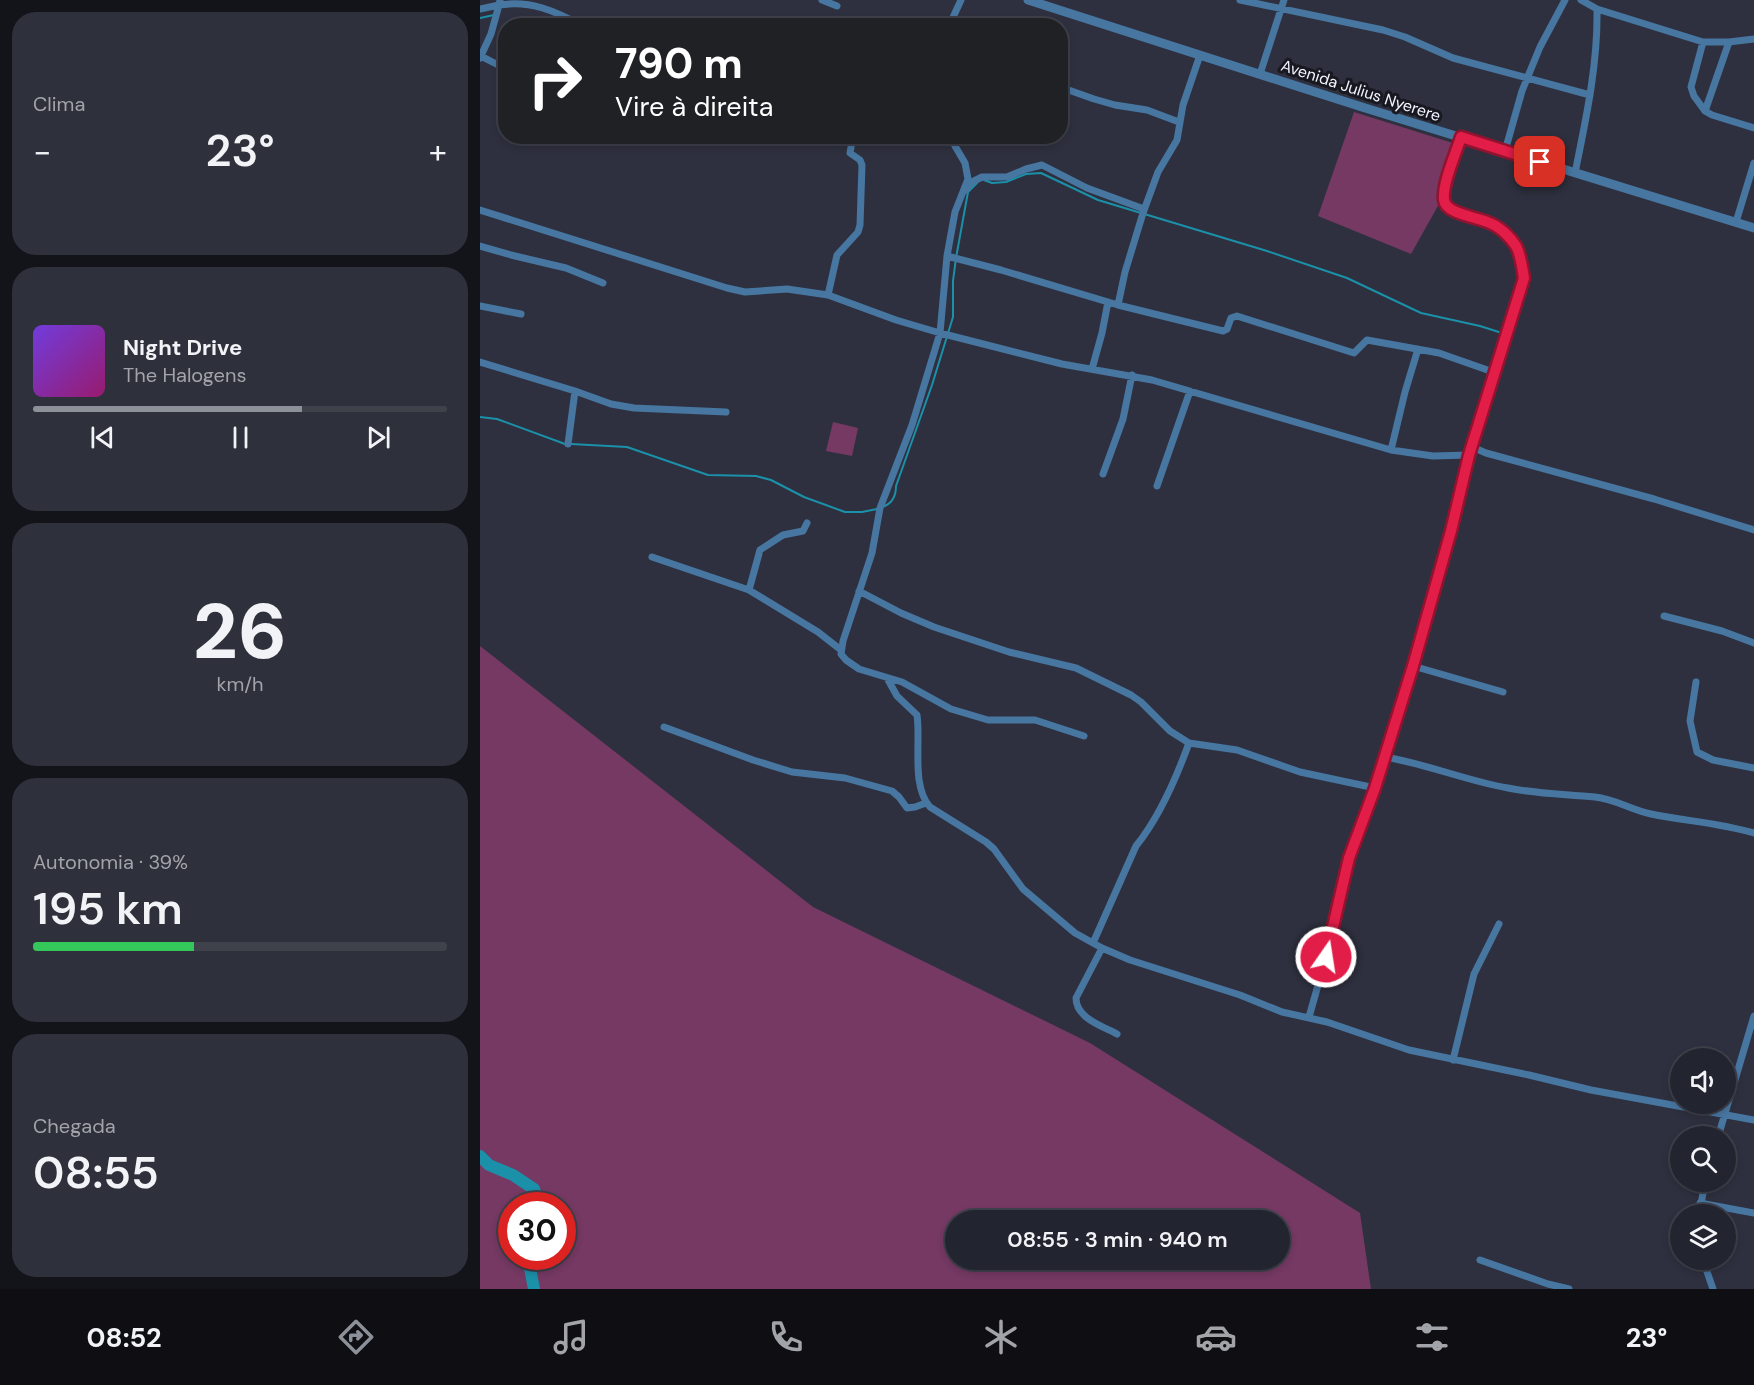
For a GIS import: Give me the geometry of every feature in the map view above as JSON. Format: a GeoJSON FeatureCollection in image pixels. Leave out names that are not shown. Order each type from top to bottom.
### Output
{"type":"FeatureCollection","features":[{"type":"Feature","properties":{"kind":"street"},"geometry":{"type":"LineString","coordinates":[[822,0],[837,6]]}},
{"type":"Feature","properties":{"kind":"street"},"geometry":{"type":"LineString","coordinates":[[953,18],[961,0]]}},
{"type":"Feature","properties":{"kind":"street","name":"Avenida Julius Nyerere"},"geometry":{"type":"LineString","coordinates":[[1028,0],[1200,56],[1754,228]]}},
{"type":"Feature","properties":{"kind":"street"},"geometry":{"type":"LineString","coordinates":[[1240,0],[1383,30],[1453,58],[1590,95]]}},
{"type":"Feature","properties":{"kind":"street"},"geometry":{"type":"LineString","coordinates":[[1260,74],[1284,0]]}},
{"type":"Feature","properties":{"kind":"street"},"geometry":{"type":"LineString","coordinates":[[1505,151],[1527,78],[1540,47],[1565,0]]}},
{"type":"Feature","properties":{"kind":"street"},"geometry":{"type":"LineString","coordinates":[[1581,0],[1597,9],[1703,42],[1754,39]]}},
{"type":"Feature","properties":{"kind":"street"},"geometry":{"type":"LineString","coordinates":[[480,9],[499,2],[523,3],[555,11],[568,18]]}},
{"type":"Feature","properties":{"kind":"street"},"geometry":{"type":"LineString","coordinates":[[498,65],[481,57],[491,34],[499,2]]}},
{"type":"Feature","properties":{"kind":"street"},"geometry":{"type":"LineString","coordinates":[[1575,173],[1590,95],[1598,25],[1597,9]]}},
{"type":"Feature","properties":{"kind":"street"},"geometry":{"type":"LineString","coordinates":[[1703,42],[1691,91],[1706,111],[1712,115],[1754,128]]}},
{"type":"Feature","properties":{"kind":"street"},"geometry":{"type":"LineString","coordinates":[[1706,111],[1729,42]]}},
{"type":"Feature","properties":{"kind":"street"},"geometry":{"type":"LineString","coordinates":[[1118,305],[1125,272],[1144,209],[1158,172],[1177,140],[1183,105],[1200,56]]}},
{"type":"Feature","properties":{"kind":"street"},"geometry":{"type":"LineString","coordinates":[[1068,90],[1116,105],[1146,110],[1179,122]]}},
{"type":"Feature","properties":{"kind":"street"},"geometry":{"type":"LineString","coordinates":[[1309,1017],[1349,858],[1375,788],[1413,666],[1469,455],[1524,278],[1519,252],[1510,238],[1492,224],[1454,212],[1444,203],[1445,190],[1461,137]]}},
{"type":"Feature","properties":{"kind":"street"},"geometry":{"type":"LineString","coordinates":[[828,295],[837,255],[858,232],[860,225],[862,165],[860,160],[850,153],[852,144]]}},
{"type":"Feature","properties":{"kind":"street"},"geometry":{"type":"LineString","coordinates":[[840,650],[875,542],[880,508],[912,425],[940,333],[947,256],[954,212],[968,179],[965,163],[954,144]]}},
{"type":"Feature","properties":{"kind":"street"},"geometry":{"type":"LineString","coordinates":[[1736,222],[1754,163]]}},
{"type":"Feature","properties":{"kind":"street"},"geometry":{"type":"LineString","coordinates":[[960,196],[972,182],[982,177],[1007,177],[1042,165],[1087,188],[1144,209]]}},
{"type":"Feature","properties":{"kind":"street"},"geometry":{"type":"LineString","coordinates":[[480,210],[727,288],[745,292],[787,289],[828,295],[896,320],[940,333],[1062,364],[1132,375],[1392,450],[1433,456],[1469,455]]}},
{"type":"Feature","properties":{"kind":"street"},"geometry":{"type":"LineString","coordinates":[[480,246],[566,268],[603,283]]}},
{"type":"Feature","properties":{"kind":"street"},"geometry":{"type":"LineString","coordinates":[[947,256],[1118,305],[1223,331],[1227,329],[1231,318],[1236,316],[1354,353],[1366,340],[1439,353],[1496,373]]}},
{"type":"Feature","properties":{"kind":"street"},"geometry":{"type":"LineString","coordinates":[[1092,369],[1108,302]]}},
{"type":"Feature","properties":{"kind":"street"},"geometry":{"type":"LineString","coordinates":[[480,306],[521,314]]}},
{"type":"Feature","properties":{"kind":"street"},"geometry":{"type":"LineString","coordinates":[[1392,450],[1405,392],[1419,349]]}},
{"type":"Feature","properties":{"kind":"street"},"geometry":{"type":"LineString","coordinates":[[480,362],[611,404],[634,408],[726,412]]}},
{"type":"Feature","properties":{"kind":"street"},"geometry":{"type":"LineString","coordinates":[[1103,474],[1123,419],[1132,375]]}},
{"type":"Feature","properties":{"kind":"street"},"geometry":{"type":"LineString","coordinates":[[568,444],[575,391]]}},
{"type":"Feature","properties":{"kind":"street"},"geometry":{"type":"LineString","coordinates":[[1157,486],[1190,391]]}},
{"type":"Feature","properties":{"kind":"street"},"geometry":{"type":"LineString","coordinates":[[1472,447],[1676,505],[1754,530]]}},
{"type":"Feature","properties":{"kind":"street"},"geometry":{"type":"LineString","coordinates":[[749,590],[760,550],[783,535],[803,531],[807,523]]}},
{"type":"Feature","properties":{"kind":"street"},"geometry":{"type":"LineString","coordinates":[[652,557],[749,590],[818,632],[840,650],[844,658],[854,666],[902,682],[951,709],[988,720],[1035,720],[1084,736]]}},
{"type":"Feature","properties":{"kind":"street"},"geometry":{"type":"LineString","coordinates":[[859,591],[900,613],[933,627],[1009,652],[1076,668],[1131,695],[1170,731],[1189,743],[1238,750],[1300,772],[1375,788]]}},
{"type":"Feature","properties":{"kind":"street"},"geometry":{"type":"LineString","coordinates":[[1664,616],[1722,631],[1754,643]]}},
{"type":"Feature","properties":{"kind":"street"},"geometry":{"type":"LineString","coordinates":[[1413,666],[1503,692]]}},
{"type":"Feature","properties":{"kind":"street"},"geometry":{"type":"LineString","coordinates":[[887,678],[897,696],[916,715],[920,782],[926,803],[987,842],[1023,889],[1075,933],[1102,948],[1155,969],[1240,995],[1282,1012],[1309,1017],[1409,1050],[1591,1090],[1670,1104]]}},
{"type":"Feature","properties":{"kind":"street"},"geometry":{"type":"LineString","coordinates":[[1696,682],[1690,721],[1697,752],[1713,760],[1754,768]]}},
{"type":"Feature","properties":{"kind":"street"},"geometry":{"type":"LineString","coordinates":[[664,728],[792,772],[845,778],[892,791],[899,796],[907,808],[926,803]]}},
{"type":"Feature","properties":{"kind":"street"},"geometry":{"type":"LineString","coordinates":[[1093,943],[1136,846],[1145,836],[1177,776],[1189,743]]}},
{"type":"Feature","properties":{"kind":"street"},"geometry":{"type":"LineString","coordinates":[[1385,757],[1446,771],[1492,785],[1616,801],[1651,814],[1736,827],[1754,833]]}},
{"type":"Feature","properties":{"kind":"street"},"geometry":{"type":"LineString","coordinates":[[1453,1060],[1474,974],[1498,924]]}},
{"type":"Feature","properties":{"kind":"street"},"geometry":{"type":"LineString","coordinates":[[1102,948],[1076,999],[1076,1005],[1080,1012],[1117,1034]]}},
{"type":"Feature","properties":{"kind":"street"},"geometry":{"type":"LineString","coordinates":[[1736,1075],[1754,1016]]}},
{"type":"Feature","properties":{"kind":"street"},"geometry":{"type":"LineString","coordinates":[[1721,1126],[1724,1114],[1754,1120]]}},
{"type":"Feature","properties":{"kind":"street"},"geometry":{"type":"LineString","coordinates":[[1703,1192],[1700,1203],[1754,1213]]}},
{"type":"Feature","properties":{"kind":"street"},"geometry":{"type":"LineString","coordinates":[[1480,1260],[1569,1289]]}},
{"type":"Feature","properties":{"kind":"street"},"geometry":{"type":"LineString","coordinates":[[1706,1270],[1713,1289]]}},
{"type":"Feature","properties":{"kind":"shaded area"},"geometry":{"type":"Polygon","coordinates":[[[1354,112],[1456,144],[1439,204],[1411,254],[1318,216],[1354,112]]]}},
{"type":"Feature","properties":{"kind":"shaded area"},"geometry":{"type":"Polygon","coordinates":[[[833,422],[858,428],[852,456],[826,451],[833,422]]]}},
{"type":"Feature","properties":{"kind":"shaded area"},"geometry":{"type":"Polygon","coordinates":[[[480,646],[813,907],[1090,1043],[1360,1213],[1371,1289],[480,1289],[480,646]]]}},
{"type":"Feature","properties":{"kind":"waterway"},"geometry":{"type":"LineString","coordinates":[[480,18],[494,15]]}},
{"type":"Feature","properties":{"kind":"waterway"},"geometry":{"type":"LineString","coordinates":[[984,180],[992,183],[1006,182],[1026,174],[1041,173],[1098,200],[1267,251],[1347,278],[1421,313],[1505,334]]}},
{"type":"Feature","properties":{"kind":"waterway"},"geometry":{"type":"LineString","coordinates":[[882,507],[891,502],[894,497],[953,317],[953,281],[956,258],[968,192],[977,183]]}},
{"type":"Feature","properties":{"kind":"waterway"},"geometry":{"type":"LineString","coordinates":[[480,417],[497,419],[565,444]]}},
{"type":"Feature","properties":{"kind":"waterway"},"geometry":{"type":"LineString","coordinates":[[571,444],[627,447],[708,475],[756,476],[771,480],[804,497],[845,512],[877,509]]}},
{"type":"Feature","properties":{"kind":"waterway"},"geometry":{"type":"LineString","coordinates":[[480,1156],[489,1165],[513,1175],[534,1189],[535,1192]]}},
{"type":"Feature","properties":{"kind":"waterway"},"geometry":{"type":"LineString","coordinates":[[530,1270],[534,1289]]}},
{"type":"Feature","properties":{"kind":"route"},"geometry":{"type":"LineString","coordinates":[[1326,957],[1349,858],[1359,836],[1413,666],[1451,531],[1469,455],[1524,278],[1519,252],[1510,238],[1492,224],[1454,212],[1447,207],[1444,203],[1445,190],[1461,137],[1540,162]]}}]}
